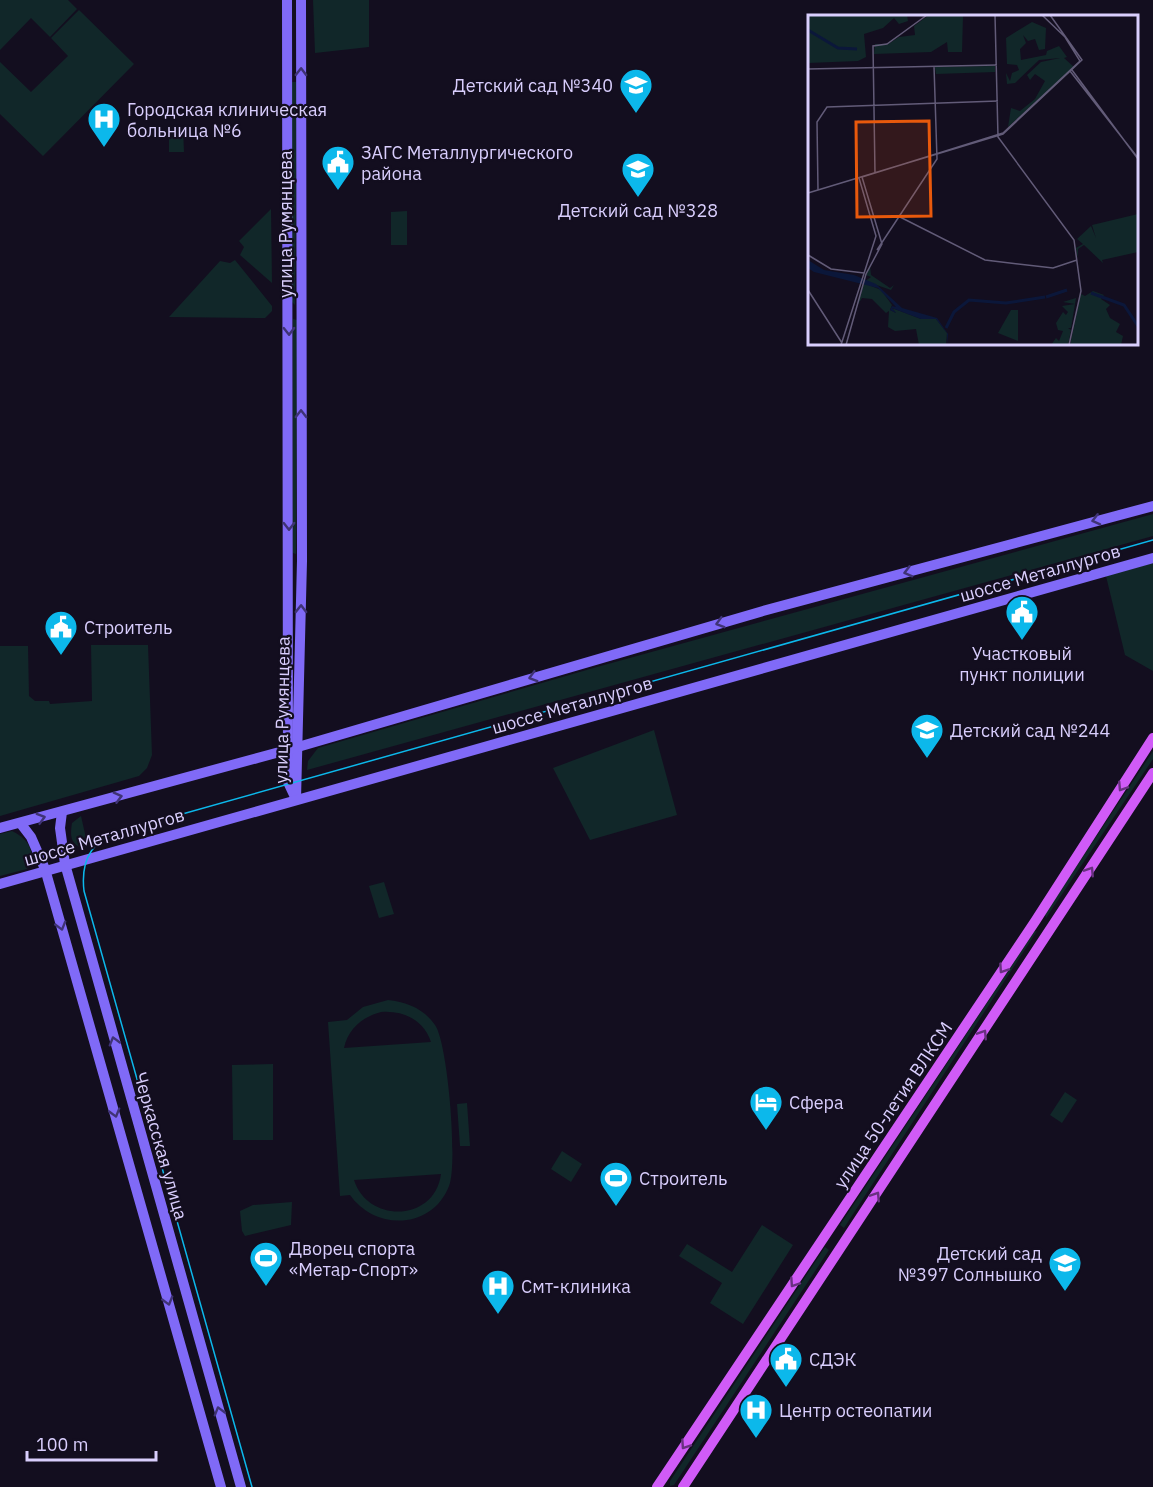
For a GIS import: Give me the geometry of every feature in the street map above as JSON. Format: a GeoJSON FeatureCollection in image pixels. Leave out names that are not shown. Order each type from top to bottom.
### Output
{"type":"FeatureCollection","features":[{"type":"Feature","properties":{"kind":"main road","name":"улица Румянцева"},"geometry":{"type":"LineString","coordinates":[[287,0],[288,311],[293,748],[296,799]]}},
{"type":"Feature","properties":{"kind":"main road","name":"улица Румянцева"},"geometry":{"type":"LineString","coordinates":[[293,748],[302,561],[301,0]]}},
{"type":"Feature","properties":{"kind":"main road"},"geometry":{"type":"LineString","coordinates":[[288,311],[302,311]]}},
{"type":"Feature","properties":{"kind":"main road","name":"шоссе Металлургов"},"geometry":{"type":"LineString","coordinates":[[0,828],[293,748],[752,614],[1153,506]]}},
{"type":"Feature","properties":{"kind":"main road","name":"шоссе Металлургов"},"geometry":{"type":"LineString","coordinates":[[0,884],[45,869],[1153,558]]}},
{"type":"Feature","properties":{"kind":"main road","name":"улица 50-летия ВЛКСМ"},"geometry":{"type":"LineString","coordinates":[[657,1487],[1036,920],[1153,738]]}},
{"type":"Feature","properties":{"kind":"main road","name":"улица 50-летия ВЛКСМ"},"geometry":{"type":"LineString","coordinates":[[683,1487],[1153,773]]}},
{"type":"Feature","properties":{"kind":"main road","name":"Черкасская улица"},"geometry":{"type":"LineString","coordinates":[[62,812],[60,828],[64,864],[240,1487]]}},
{"type":"Feature","properties":{"kind":"main road","name":"Черкасская улица"},"geometry":{"type":"LineString","coordinates":[[21,824],[31,837],[45,869],[222,1487]]}},
{"type":"Feature","properties":{"kind":"green space"},"geometry":{"type":"Polygon","coordinates":[[[0,0],[68,0],[77,9],[50,37],[31,18],[0,50],[0,0]]]}},
{"type":"Feature","properties":{"kind":"green space"},"geometry":{"type":"Polygon","coordinates":[[[313,0],[369,0],[369,47],[315,53],[313,0]]]}},
{"type":"Feature","properties":{"kind":"green space"},"geometry":{"type":"Polygon","coordinates":[[[79,10],[134,64],[43,156],[0,114],[0,62],[31,92],[68,56],[51,38],[79,10]]]}},
{"type":"Feature","properties":{"kind":"green space"},"geometry":{"type":"Polygon","coordinates":[[[291,82],[297,82],[295,305],[291,301],[291,82]]]}},
{"type":"Feature","properties":{"kind":"green space"},"geometry":{"type":"Polygon","coordinates":[[[169,128],[183,128],[184,152],[169,152],[169,128]]]}},
{"type":"Feature","properties":{"kind":"green space"},"geometry":{"type":"Polygon","coordinates":[[[271,209],[272,283],[240,255],[244,247],[239,241],[271,209]]]}},
{"type":"Feature","properties":{"kind":"green space"},"geometry":{"type":"Polygon","coordinates":[[[407,211],[407,245],[391,245],[391,212],[407,211]]]}},
{"type":"Feature","properties":{"kind":"green space"},"geometry":{"type":"Polygon","coordinates":[[[235,260],[272,306],[272,311],[265,318],[169,317],[220,261],[230,263],[235,260]]]}},
{"type":"Feature","properties":{"kind":"green space"},"geometry":{"type":"Polygon","coordinates":[[[293,319],[297,320],[296,554],[293,553],[293,319]]]}},
{"type":"Feature","properties":{"kind":"green space"},"geometry":{"type":"Polygon","coordinates":[[[1153,514],[1153,536],[307,770],[308,761],[318,748],[597,667],[1153,514]]]}},
{"type":"Feature","properties":{"kind":"green space"},"geometry":{"type":"Polygon","coordinates":[[[1153,563],[1153,671],[1125,655],[1106,576],[1153,563]]]}},
{"type":"Feature","properties":{"kind":"green space"},"geometry":{"type":"Polygon","coordinates":[[[91,645],[148,645],[152,755],[147,768],[139,776],[0,816],[0,646],[28,646],[29,696],[35,701],[49,701],[50,704],[92,701],[91,645]]]}},
{"type":"Feature","properties":{"kind":"green space"},"geometry":{"type":"Polygon","coordinates":[[[654,730],[677,815],[590,840],[553,768],[654,730]]]}},
{"type":"Feature","properties":{"kind":"green space"},"geometry":{"type":"Polygon","coordinates":[[[1153,751],[1153,759],[1046,918],[1045,914],[1153,751]]]}},
{"type":"Feature","properties":{"kind":"green space"},"geometry":{"type":"Polygon","coordinates":[[[81,816],[88,847],[83,849],[73,842],[71,835],[72,823],[81,816]]]}},
{"type":"Feature","properties":{"kind":"green space"},"geometry":{"type":"Polygon","coordinates":[[[12,831],[27,843],[32,861],[27,869],[0,876],[0,834],[12,831]]]}},
{"type":"Feature","properties":{"kind":"green space"},"geometry":{"type":"Polygon","coordinates":[[[384,882],[394,914],[379,918],[369,886],[384,882]]]}},
{"type":"Feature","properties":{"kind":"green space"},"geometry":{"type":"Polygon","coordinates":[[[1037,931],[844,1228],[840,1225],[1034,932],[1037,931]]]}},
{"type":"Feature","properties":{"kind":"green space"},"geometry":{"type":"Polygon","coordinates":[[[388,1000],[402,1002],[431,1019],[440,1036],[448,1078],[452,1174],[449,1186],[441,1200],[430,1211],[417,1218],[388,1220],[361,1207],[350,1195],[340,1196],[328,1022],[347,1020],[363,1007],[388,1000]],[[381,1012],[357,1025],[349,1035],[344,1048],[431,1042],[428,1034],[412,1018],[397,1013],[381,1012]],[[441,1174],[354,1180],[362,1194],[373,1204],[386,1210],[400,1212],[415,1209],[427,1201],[436,1190],[441,1174]]]}},
{"type":"Feature","properties":{"kind":"green space"},"geometry":{"type":"Polygon","coordinates":[[[273,1064],[273,1140],[233,1140],[232,1065],[273,1064]]]}},
{"type":"Feature","properties":{"kind":"green space"},"geometry":{"type":"Polygon","coordinates":[[[1065,1092],[1077,1100],[1062,1123],[1050,1115],[1065,1092]]]}},
{"type":"Feature","properties":{"kind":"green space"},"geometry":{"type":"Polygon","coordinates":[[[467,1103],[470,1146],[460,1146],[457,1104],[467,1103]]]}},
{"type":"Feature","properties":{"kind":"green space"},"geometry":{"type":"Polygon","coordinates":[[[562,1151],[582,1164],[571,1182],[551,1169],[562,1151]]]}},
{"type":"Feature","properties":{"kind":"green space"},"geometry":{"type":"Polygon","coordinates":[[[292,1202],[291,1225],[245,1236],[242,1231],[240,1211],[253,1205],[292,1202]]]}},
{"type":"Feature","properties":{"kind":"green space"},"geometry":{"type":"Polygon","coordinates":[[[762,1225],[793,1245],[743,1324],[710,1303],[722,1283],[679,1256],[687,1244],[732,1272],[762,1225]]]}},
{"type":"Feature","properties":{"kind":"green space"},"geometry":{"type":"Polygon","coordinates":[[[825,1247],[829,1250],[674,1485],[670,1486],[670,1481],[825,1247]]]}},
{"type":"Feature","properties":{"kind":"tram line"},"geometry":{"type":"LineString","coordinates":[[252,1487],[84,891],[84,872],[93,849],[106,837],[115,833],[1153,540]]}},
{"type":"Feature","properties":{"kind":"place","name":"Детский сад №340"},"geometry":{"type":"Point","coordinates":[636,114]}},
{"type":"Feature","properties":{"kind":"place","name":"Городская клиническая больница №6"},"geometry":{"type":"Point","coordinates":[104,148]}},
{"type":"Feature","properties":{"kind":"place","name":"ЗАГС Металлургического района"},"geometry":{"type":"Point","coordinates":[338,191]}},
{"type":"Feature","properties":{"kind":"place","name":"Детский сад №328"},"geometry":{"type":"Point","coordinates":[638,198]}},
{"type":"Feature","properties":{"kind":"place","name":"Участковый пункт полиции"},"geometry":{"type":"Point","coordinates":[1022,641]}},
{"type":"Feature","properties":{"kind":"place","name":"Строитель"},"geometry":{"type":"Point","coordinates":[61,656]}},
{"type":"Feature","properties":{"kind":"place","name":"Детский сад №244"},"geometry":{"type":"Point","coordinates":[927,759]}},
{"type":"Feature","properties":{"kind":"place","name":"Сфера"},"geometry":{"type":"Point","coordinates":[766,1131]}},
{"type":"Feature","properties":{"kind":"place","name":"Cтроитель"},"geometry":{"type":"Point","coordinates":[616,1207]}},
{"type":"Feature","properties":{"kind":"place","name":"Дворец спорта «Метар-Спорт»"},"geometry":{"type":"Point","coordinates":[266,1287]}},
{"type":"Feature","properties":{"kind":"place","name":"Детский сад №397 Солнышко"},"geometry":{"type":"Point","coordinates":[1065,1292]}},
{"type":"Feature","properties":{"kind":"place","name":"Смт-клиника"},"geometry":{"type":"Point","coordinates":[498,1315]}},
{"type":"Feature","properties":{"kind":"place","name":"СДЭК"},"geometry":{"type":"Point","coordinates":[786,1388]}},
{"type":"Feature","properties":{"kind":"place","name":"Центр остеопатии"},"geometry":{"type":"Point","coordinates":[756,1439]}}]}
